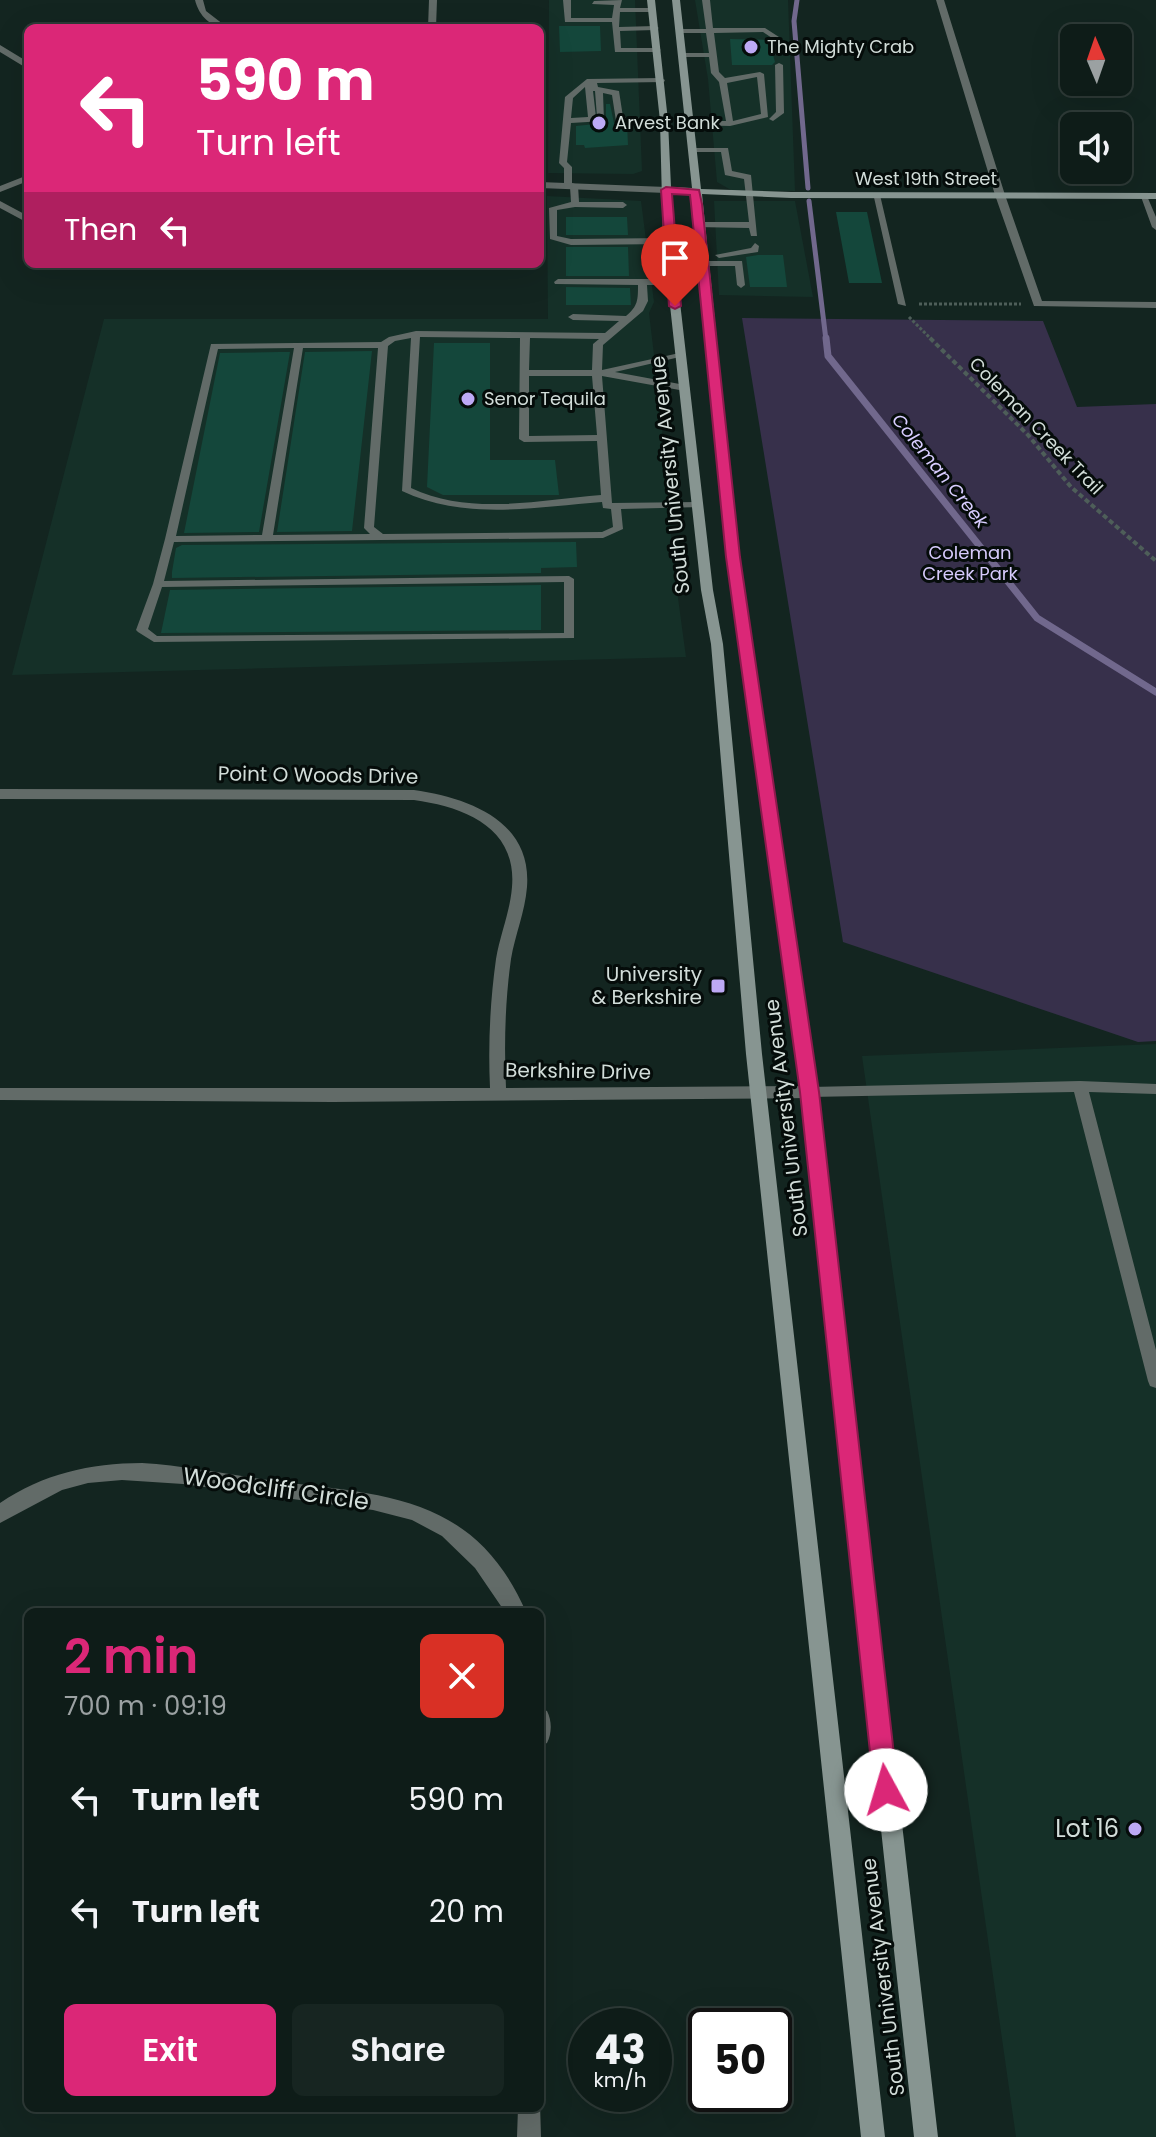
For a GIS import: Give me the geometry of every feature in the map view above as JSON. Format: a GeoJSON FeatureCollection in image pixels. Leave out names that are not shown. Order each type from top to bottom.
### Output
{"type":"FeatureCollection","features":[{"type":"Feature","properties":{"kind":"main road","name":"South University Avenue"},"geometry":{"type":"LineString","coordinates":[[676,0],[733,557],[810,1092],[926,2137]]}},
{"type":"Feature","properties":{"kind":"main road","name":"South University Avenue"},"geometry":{"type":"LineString","coordinates":[[651,5],[661,80],[672,282],[707,590],[717,644],[759,1094],[873,2137]]}},
{"type":"Feature","properties":{"kind":"main road","name":"West 19th Street"},"geometry":{"type":"LineString","coordinates":[[666,190],[791,195],[1156,196]]}},
{"type":"Feature","properties":{"kind":"street"},"geometry":{"type":"LineString","coordinates":[[199,0],[202,12],[218,24]]}},
{"type":"Feature","properties":{"kind":"street"},"geometry":{"type":"LineString","coordinates":[[432,24],[433,0]]}},
{"type":"Feature","properties":{"kind":"street"},"geometry":{"type":"LineString","coordinates":[[940,0],[1000,195],[1038,304],[1156,305]]}},
{"type":"Feature","properties":{"kind":"street"},"geometry":{"type":"LineString","coordinates":[[0,48],[24,63]]}},
{"type":"Feature","properties":{"kind":"street"},"geometry":{"type":"LineString","coordinates":[[0,189],[24,180]]}},
{"type":"Feature","properties":{"kind":"street"},"geometry":{"type":"LineString","coordinates":[[544,185],[666,190]]}},
{"type":"Feature","properties":{"kind":"street"},"geometry":{"type":"LineString","coordinates":[[0,204],[24,218]]}},
{"type":"Feature","properties":{"kind":"street","name":"Point O Woods Drive"},"geometry":{"type":"LineString","coordinates":[[0,794],[414,795],[445,799],[496,823],[510,839],[518,859],[520,884],[504,956],[495,1053],[498,1092]]}},
{"type":"Feature","properties":{"kind":"street","name":"Berkshire Drive"},"geometry":{"type":"LineString","coordinates":[[0,1094],[333,1096],[498,1092],[810,1092]]}},
{"type":"Feature","properties":{"kind":"street","name":"Woodcliff Circle"},"geometry":{"type":"LineString","coordinates":[[0,1514],[58,1483],[99,1473],[146,1471],[352,1497],[434,1521],[452,1532],[478,1555],[514,1608]]}},
{"type":"Feature","properties":{"kind":"street"},"geometry":{"type":"LineString","coordinates":[[529,2137],[530,2112]]}},
{"type":"Feature","properties":{"kind":"lane"},"geometry":{"type":"LineString","coordinates":[[706,0],[715,73],[723,81],[730,124]]}},
{"type":"Feature","properties":{"kind":"lane"},"geometry":{"type":"LineString","coordinates":[[578,3],[567,1],[568,20],[651,5]]}},
{"type":"Feature","properties":{"kind":"lane"},"geometry":{"type":"LineString","coordinates":[[594,3],[655,28]]}},
{"type":"Feature","properties":{"kind":"lane"},"geometry":{"type":"LineString","coordinates":[[595,14],[617,12]]}},
{"type":"Feature","properties":{"kind":"lane"},"geometry":{"type":"LineString","coordinates":[[617,12],[618,50],[657,50]]}},
{"type":"Feature","properties":{"kind":"lane"},"geometry":{"type":"LineString","coordinates":[[568,14],[579,14]]}},
{"type":"Feature","properties":{"kind":"lane"},"geometry":{"type":"LineString","coordinates":[[681,31],[765,30],[775,37],[778,54]]}},
{"type":"Feature","properties":{"kind":"lane"},"geometry":{"type":"LineString","coordinates":[[684,55],[712,55]]}},
{"type":"Feature","properties":{"kind":"lane"},"geometry":{"type":"LineString","coordinates":[[690,123],[748,124],[769,120],[780,113],[779,65]]}},
{"type":"Feature","properties":{"kind":"lane"},"geometry":{"type":"LineString","coordinates":[[723,81],[760,74],[765,115],[748,124]]}},
{"type":"Feature","properties":{"kind":"lane"},"geometry":{"type":"LineString","coordinates":[[575,204],[568,167],[563,163],[569,97],[587,83],[661,80]]}},
{"type":"Feature","properties":{"kind":"lane"},"geometry":{"type":"LineString","coordinates":[[587,83],[595,89],[609,92],[611,116],[664,121]]}},
{"type":"Feature","properties":{"kind":"lane"},"geometry":{"type":"LineString","coordinates":[[587,83],[592,120]]}},
{"type":"Feature","properties":{"kind":"lane"},"geometry":{"type":"LineString","coordinates":[[582,120],[587,83]]}},
{"type":"Feature","properties":{"kind":"lane"},"geometry":{"type":"LineString","coordinates":[[567,121],[601,119],[599,90]]}},
{"type":"Feature","properties":{"kind":"lane"},"geometry":{"type":"LineString","coordinates":[[698,225],[753,230],[748,177],[728,173],[724,140]]}},
{"type":"Feature","properties":{"kind":"lane"},"geometry":{"type":"LineString","coordinates":[[693,150],[725,150]]}},
{"type":"Feature","properties":{"kind":"lane"},"geometry":{"type":"LineString","coordinates":[[876,195],[903,304]]}},
{"type":"Feature","properties":{"kind":"lane"},"geometry":{"type":"LineString","coordinates":[[1143,196],[1156,227]]}},
{"type":"Feature","properties":{"kind":"lane"},"geometry":{"type":"LineString","coordinates":[[623,205],[575,204],[553,208],[553,237],[571,242],[668,241]]}},
{"type":"Feature","properties":{"kind":"lane"},"geometry":{"type":"LineString","coordinates":[[702,259],[755,250],[755,246]]}},
{"type":"Feature","properties":{"kind":"lane"},"geometry":{"type":"LineString","coordinates":[[702,259],[739,263],[741,285]]}},
{"type":"Feature","properties":{"kind":"lane"},"geometry":{"type":"LineString","coordinates":[[558,282],[672,282]]}},
{"type":"Feature","properties":{"kind":"lane"},"geometry":{"type":"LineString","coordinates":[[642,282],[643,301],[640,309],[598,344],[597,373],[607,506],[698,505]]}},
{"type":"Feature","properties":{"kind":"lane"},"geometry":{"type":"LineString","coordinates":[[573,317],[627,319]]}},
{"type":"Feature","properties":{"kind":"lane"},"geometry":{"type":"LineString","coordinates":[[158,584],[569,579],[570,636],[154,639],[142,630],[170,539],[214,346],[383,345],[392,339],[416,334],[606,336]]}},
{"type":"Feature","properties":{"kind":"lane"},"geometry":{"type":"LineString","coordinates":[[416,334],[406,489],[425,501],[454,505],[562,503],[607,498]]}},
{"type":"Feature","properties":{"kind":"lane"},"geometry":{"type":"LineString","coordinates":[[525,334],[524,439],[602,438]]}},
{"type":"Feature","properties":{"kind":"lane"},"geometry":{"type":"LineString","coordinates":[[381,537],[369,528],[383,345]]}},
{"type":"Feature","properties":{"kind":"lane"},"geometry":{"type":"LineString","coordinates":[[267,538],[299,346]]}},
{"type":"Feature","properties":{"kind":"lane"},"geometry":{"type":"LineString","coordinates":[[610,373],[613,369],[681,354]]}},
{"type":"Feature","properties":{"kind":"lane"},"geometry":{"type":"LineString","coordinates":[[525,373],[610,373],[685,388]]}},
{"type":"Feature","properties":{"kind":"lane"},"geometry":{"type":"LineString","coordinates":[[170,539],[603,535],[618,529],[616,506]]}},
{"type":"Feature","properties":{"kind":"lane"},"geometry":{"type":"LineString","coordinates":[[1080,1086],[1156,1381]]}},
{"type":"Feature","properties":{"kind":"lane","name":"Berkshire Drive"},"geometry":{"type":"LineString","coordinates":[[810,1092],[1080,1086],[1156,1089]]}},
{"type":"Feature","properties":{"kind":"path"},"geometry":{"type":"LineString","coordinates":[[903,304],[1038,304]]}},
{"type":"Feature","properties":{"kind":"path","name":"Coleman Creek Trail"},"geometry":{"type":"LineString","coordinates":[[903,304],[910,319],[1028,435],[1071,487],[1156,561]]}},
{"type":"Feature","properties":{"kind":"shaded area"},"geometry":{"type":"Polygon","coordinates":[[[549,0],[635,0],[642,171],[633,174],[548,173],[549,0]]]}},
{"type":"Feature","properties":{"kind":"shaded area"},"geometry":{"type":"Polygon","coordinates":[[[695,0],[788,0],[795,191],[731,190],[717,182],[708,79],[695,0]]]}},
{"type":"Feature","properties":{"kind":"shaded area"},"geometry":{"type":"Polygon","coordinates":[[[547,196],[641,201],[654,302],[649,313],[673,561],[686,657],[12,675],[104,319],[548,319],[547,196]]]}},
{"type":"Feature","properties":{"kind":"shaded area"},"geometry":{"type":"Polygon","coordinates":[[[714,201],[795,201],[813,297],[719,295],[714,201]]]}},
{"type":"Feature","properties":{"kind":"shaded area"},"geometry":{"type":"Polygon","coordinates":[[[1156,1044],[1156,2137],[1016,2137],[862,1056],[1156,1044]]]}},
{"type":"Feature","properties":{"kind":"green space","name":"Coleman Creek Park"},"geometry":{"type":"Polygon","coordinates":[[[742,318],[1043,321],[1077,407],[1156,404],[1156,1041],[1138,1042],[843,942],[742,318]]]}},
{"type":"Feature","properties":{"kind":"building"},"geometry":{"type":"Polygon","coordinates":[[[559,26],[600,26],[601,51],[560,52],[559,26]]]}},
{"type":"Feature","properties":{"kind":"building","name":"The Mighty Crab"},"geometry":{"type":"Polygon","coordinates":[[[730,39],[769,40],[775,62],[772,65],[732,65],[730,39]]]}},
{"type":"Feature","properties":{"kind":"building","name":"Arvest Bank"},"geometry":{"type":"Polygon","coordinates":[[[606,104],[610,104],[614,123],[627,124],[628,145],[585,148],[584,145],[576,145],[576,126],[606,123],[606,104]]]}},
{"type":"Feature","properties":{"kind":"building"},"geometry":{"type":"Polygon","coordinates":[[[836,212],[867,212],[882,283],[849,283],[836,212]]]}},
{"type":"Feature","properties":{"kind":"building"},"geometry":{"type":"Polygon","coordinates":[[[566,217],[627,217],[628,235],[566,235],[566,217]]]}},
{"type":"Feature","properties":{"kind":"building"},"geometry":{"type":"Polygon","coordinates":[[[566,247],[628,247],[629,276],[566,276],[566,247]]]}},
{"type":"Feature","properties":{"kind":"building"},"geometry":{"type":"Polygon","coordinates":[[[783,255],[787,287],[750,287],[746,257],[783,255]]]}},
{"type":"Feature","properties":{"kind":"building"},"geometry":{"type":"Polygon","coordinates":[[[566,287],[630,288],[631,305],[566,305],[566,287]]]}},
{"type":"Feature","properties":{"kind":"building"},"geometry":{"type":"Polygon","coordinates":[[[434,343],[490,343],[490,460],[555,460],[559,495],[443,495],[427,487],[434,343]]]}},
{"type":"Feature","properties":{"kind":"building"},"geometry":{"type":"Polygon","coordinates":[[[372,351],[352,531],[277,532],[305,352],[372,351]]]}},
{"type":"Feature","properties":{"kind":"building"},"geometry":{"type":"Polygon","coordinates":[[[290,352],[259,532],[184,533],[220,353],[290,352]]]}},
{"type":"Feature","properties":{"kind":"building"},"geometry":{"type":"Polygon","coordinates":[[[576,542],[577,567],[541,568],[541,573],[172,578],[176,548],[182,545],[576,542]]]}},
{"type":"Feature","properties":{"kind":"building"},"geometry":{"type":"Polygon","coordinates":[[[541,585],[541,630],[161,633],[170,590],[541,585]]]}},
{"type":"Feature","properties":{"kind":"waterway","name":"Coleman Creek"},"geometry":{"type":"LineString","coordinates":[[797,0],[794,21],[808,188]]}},
{"type":"Feature","properties":{"kind":"waterway","name":"Coleman Creek"},"geometry":{"type":"LineString","coordinates":[[809,201],[826,340]]}},
{"type":"Feature","properties":{"kind":"waterway","name":"Coleman Creek"},"geometry":{"type":"LineString","coordinates":[[826,338],[828,356],[1037,618],[1156,692]]}},
{"type":"Feature","properties":{"kind":"place","name":"The Mighty Crab"},"geometry":{"type":"Point","coordinates":[751,47]}},
{"type":"Feature","properties":{"kind":"place","name":"Arvest Bank"},"geometry":{"type":"Point","coordinates":[599,123]}},
{"type":"Feature","properties":{"kind":"place","name":"Senor Tequila"},"geometry":{"type":"Point","coordinates":[468,399]}},
{"type":"Feature","properties":{"kind":"place","name":"University & Berkshire"},"geometry":{"type":"Point","coordinates":[718,986]}},
{"type":"Feature","properties":{"kind":"place","name":"Lot 16"},"geometry":{"type":"Point","coordinates":[1135,1829]}},
{"type":"Feature","properties":{"kind":"route"},"geometry":{"type":"LineString","coordinates":[[675,306],[666,190],[695,192],[697,204],[733,557],[810,1092],[886,1790]]}}]}
